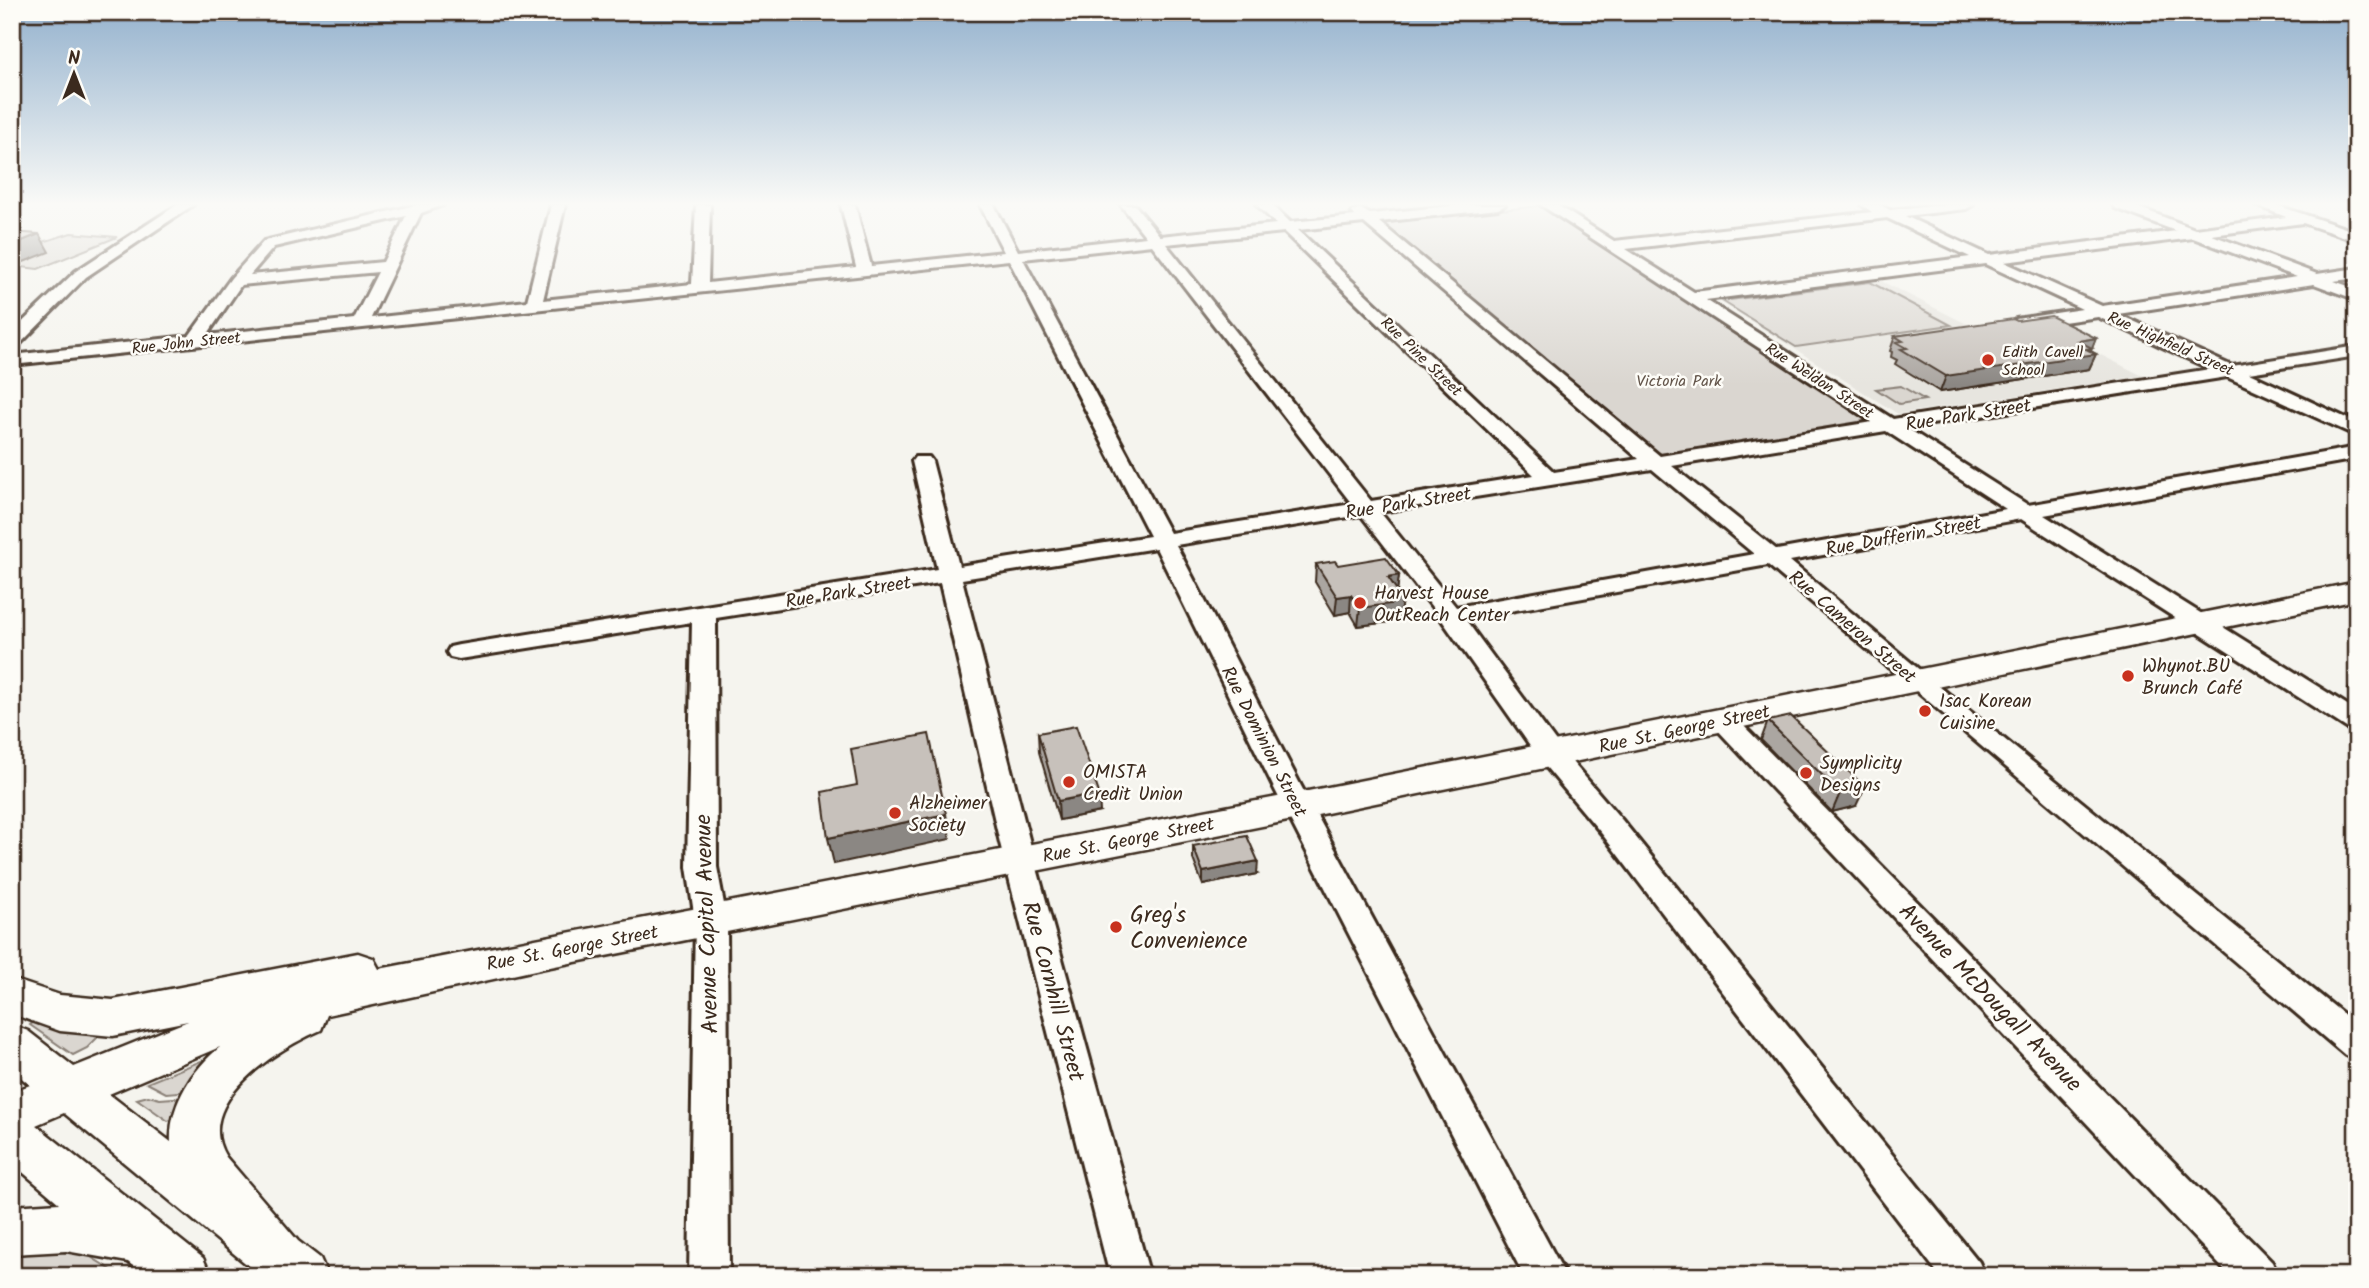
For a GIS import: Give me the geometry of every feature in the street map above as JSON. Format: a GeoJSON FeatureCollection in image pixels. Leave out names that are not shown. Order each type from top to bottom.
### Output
{"type":"FeatureCollection","features":[{"type":"Feature","properties":{"kind":"main road","name":"Rue St. George Street"},"geometry":{"type":"LineString","coordinates":[[12,1113],[198,1037],[260,1015],[328,997],[711,919],[1298,806],[2357,591]]}},
{"type":"Feature","properties":{"kind":"main road"},"geometry":{"type":"LineString","coordinates":[[12,996],[61,1013],[113,1018],[372,967],[420,960],[540,953]]}},
{"type":"Feature","properties":{"kind":"main road"},"geometry":{"type":"LineString","coordinates":[[291,1266],[211,1173],[194,1143],[194,1129],[201,1105],[217,1080],[254,1045],[278,1029],[302,1019],[442,984],[540,953]]}},
{"type":"Feature","properties":{"kind":"main road"},"geometry":{"type":"LineString","coordinates":[[12,1044],[291,1266]]}},
{"type":"Feature","properties":{"kind":"main road"},"geometry":{"type":"LineString","coordinates":[[12,1134],[185,1276]]}},
{"type":"Feature","properties":{"kind":"main road"},"geometry":{"type":"LineString","coordinates":[[12,1230],[66,1227],[143,1240]]}},
{"type":"Feature","properties":{"kind":"street"},"geometry":{"type":"LineString","coordinates":[[12,342],[80,274],[94,265]]}},
{"type":"Feature","properties":{"kind":"street"},"geometry":{"type":"LineString","coordinates":[[194,341],[250,265]]}},
{"type":"Feature","properties":{"kind":"street"},"geometry":{"type":"LineString","coordinates":[[534,305],[544,265]]}},
{"type":"Feature","properties":{"kind":"street"},"geometry":{"type":"LineString","coordinates":[[700,288],[701,265]]}},
{"type":"Feature","properties":{"kind":"street"},"geometry":{"type":"LineString","coordinates":[[863,265],[864,270]]}},
{"type":"Feature","properties":{"kind":"street","name":"Rue John Street"},"geometry":{"type":"LineString","coordinates":[[12,360],[913,265]]}},
{"type":"Feature","properties":{"kind":"street","name":"Rue Dominion Street"},"geometry":{"type":"LineString","coordinates":[[1019,265],[1164,541],[1298,806],[1546,1276]]}},
{"type":"Feature","properties":{"kind":"street"},"geometry":{"type":"LineString","coordinates":[[1176,265],[1450,615],[1551,755],[1612,827],[1965,1276]]}},
{"type":"Feature","properties":{"kind":"street","name":"Rue Pine Street"},"geometry":{"type":"LineString","coordinates":[[1327,265],[1549,479]]}},
{"type":"Feature","properties":{"kind":"street","name":"Rue Cameron Street"},"geometry":{"type":"LineString","coordinates":[[1423,265],[1915,680],[2357,1045]]}},
{"type":"Feature","properties":{"kind":"street","name":"Rue Weldon Street"},"geometry":{"type":"LineString","coordinates":[[1641,265],[2198,624],[2357,723]]}},
{"type":"Feature","properties":{"kind":"street"},"geometry":{"type":"LineString","coordinates":[[1691,297],[1939,265]]}},
{"type":"Feature","properties":{"kind":"street","name":"Rue Highfield Street"},"geometry":{"type":"LineString","coordinates":[[2000,265],[2357,430]]}},
{"type":"Feature","properties":{"kind":"street"},"geometry":{"type":"LineString","coordinates":[[2277,265],[2357,295]]}},
{"type":"Feature","properties":{"kind":"street"},"geometry":{"type":"LineString","coordinates":[[236,281],[388,266]]}},
{"type":"Feature","properties":{"kind":"street"},"geometry":{"type":"LineString","coordinates":[[360,324],[388,266]]}},
{"type":"Feature","properties":{"kind":"street"},"geometry":{"type":"LineString","coordinates":[[2004,324],[2102,312],[2357,273]]}},
{"type":"Feature","properties":{"kind":"street","name":"Rue Park Street"},"geometry":{"type":"LineString","coordinates":[[459,652],[2357,351]]}},
{"type":"Feature","properties":{"kind":"street","name":"Rue Dufferin Street"},"geometry":{"type":"LineString","coordinates":[[1450,615],[1546,600],[2357,453]]}},
{"type":"Feature","properties":{"kind":"street","name":"Rue Cornhill Street"},"geometry":{"type":"LineString","coordinates":[[922,461],[1019,860],[1130,1276]]}},
{"type":"Feature","properties":{"kind":"street","name":"Avenue Capitol Avenue"},"geometry":{"type":"LineString","coordinates":[[704,614],[702,867],[711,919],[709,1276]]}},
{"type":"Feature","properties":{"kind":"street","name":"Avenue McDougall Avenue"},"geometry":{"type":"LineString","coordinates":[[1723,720],[2258,1276]]}},
{"type":"Feature","properties":{"kind":"shaded area"},"geometry":{"type":"Polygon","coordinates":[[[1875,278],[1969,325],[2037,323],[2143,376],[1898,414],[1714,298],[1875,278]]]}},
{"type":"Feature","properties":{"kind":"green space"},"geometry":{"type":"Polygon","coordinates":[[[15,265],[48,265],[38,269],[13,266],[15,265]]]}},
{"type":"Feature","properties":{"kind":"green space","name":"Victoria Park"},"geometry":{"type":"Polygon","coordinates":[[[1432,265],[1629,265],[1871,423],[1662,455],[1432,265]]]}},
{"type":"Feature","properties":{"kind":"green space"},"geometry":{"type":"Polygon","coordinates":[[[1870,282],[1951,325],[1796,347],[1722,301],[1870,282]]]}},
{"type":"Feature","properties":{"kind":"green space"},"geometry":{"type":"Polygon","coordinates":[[[1901,386],[1925,400],[1899,404],[1876,389],[1901,386]]]}},
{"type":"Feature","properties":{"kind":"green space"},"geometry":{"type":"Polygon","coordinates":[[[35,1021],[98,1037],[87,1048],[73,1055],[30,1025],[35,1021]]]}},
{"type":"Feature","properties":{"kind":"green space"},"geometry":{"type":"Polygon","coordinates":[[[223,1052],[192,1091],[166,1093],[147,1083],[223,1052]]]}},
{"type":"Feature","properties":{"kind":"green space"},"geometry":{"type":"Polygon","coordinates":[[[148,1096],[160,1099],[188,1097],[177,1118],[168,1121],[137,1099],[148,1096]]]}},
{"type":"Feature","properties":{"kind":"green space"},"geometry":{"type":"Polygon","coordinates":[[[43,1246],[86,1254],[121,1276],[12,1276],[12,1248],[43,1246]]]}},
{"type":"Feature","properties":{"kind":"building"},"geometry":{"type":"Polygon","coordinates":[[[2051,316],[2096,338],[2078,341],[2092,348],[2086,349],[2096,354],[1946,376],[1901,349],[1907,348],[1896,342],[1903,341],[1895,336],[2013,319],[2017,321],[2051,316]]]}},
{"type":"Feature","properties":{"kind":"building"},"geometry":{"type":"Polygon","coordinates":[[[1386,557],[1399,575],[1388,577],[1402,598],[1388,601],[1390,604],[1360,608],[1351,595],[1337,597],[1316,564],[1335,561],[1338,565],[1386,557]]]}},
{"type":"Feature","properties":{"kind":"building"},"geometry":{"type":"Polygon","coordinates":[[[1791,716],[1865,787],[1840,793],[1768,721],[1791,716]]]}},
{"type":"Feature","properties":{"kind":"building","name":"OMISTA Credit Union"},"geometry":{"type":"Polygon","coordinates":[[[1076,726],[1099,793],[1058,801],[1038,733],[1076,726]]]}},
{"type":"Feature","properties":{"kind":"building","name":"Alzheimer Society"},"geometry":{"type":"Polygon","coordinates":[[[929,734],[946,814],[828,838],[822,792],[857,785],[851,749],[929,734]]]}},
{"type":"Feature","properties":{"kind":"building"},"geometry":{"type":"Polygon","coordinates":[[[1247,836],[1258,861],[1203,872],[1193,846],[1247,836]]]}},
{"type":"Feature","properties":{"kind":"place","name":"Edith Cavell School"},"geometry":{"type":"Point","coordinates":[1988,360]}},
{"type":"Feature","properties":{"kind":"place","name":"Harvest House OutReach Center"},"geometry":{"type":"Point","coordinates":[1360,603]}},
{"type":"Feature","properties":{"kind":"place","name":"Whynot.BU Brunch Café"},"geometry":{"type":"Point","coordinates":[2128,676]}},
{"type":"Feature","properties":{"kind":"place","name":"Isac Korean Cuisine"},"geometry":{"type":"Point","coordinates":[1925,711]}},
{"type":"Feature","properties":{"kind":"place","name":"Symplicity Designs"},"geometry":{"type":"Point","coordinates":[1806,773]}},
{"type":"Feature","properties":{"kind":"place","name":"OMISTA Credit Union"},"geometry":{"type":"Point","coordinates":[1069,782]}},
{"type":"Feature","properties":{"kind":"place","name":"Alzheimer Society"},"geometry":{"type":"Point","coordinates":[895,813]}},
{"type":"Feature","properties":{"kind":"place","name":"Greg's Convenience"},"geometry":{"type":"Point","coordinates":[1116,927]}}]}
